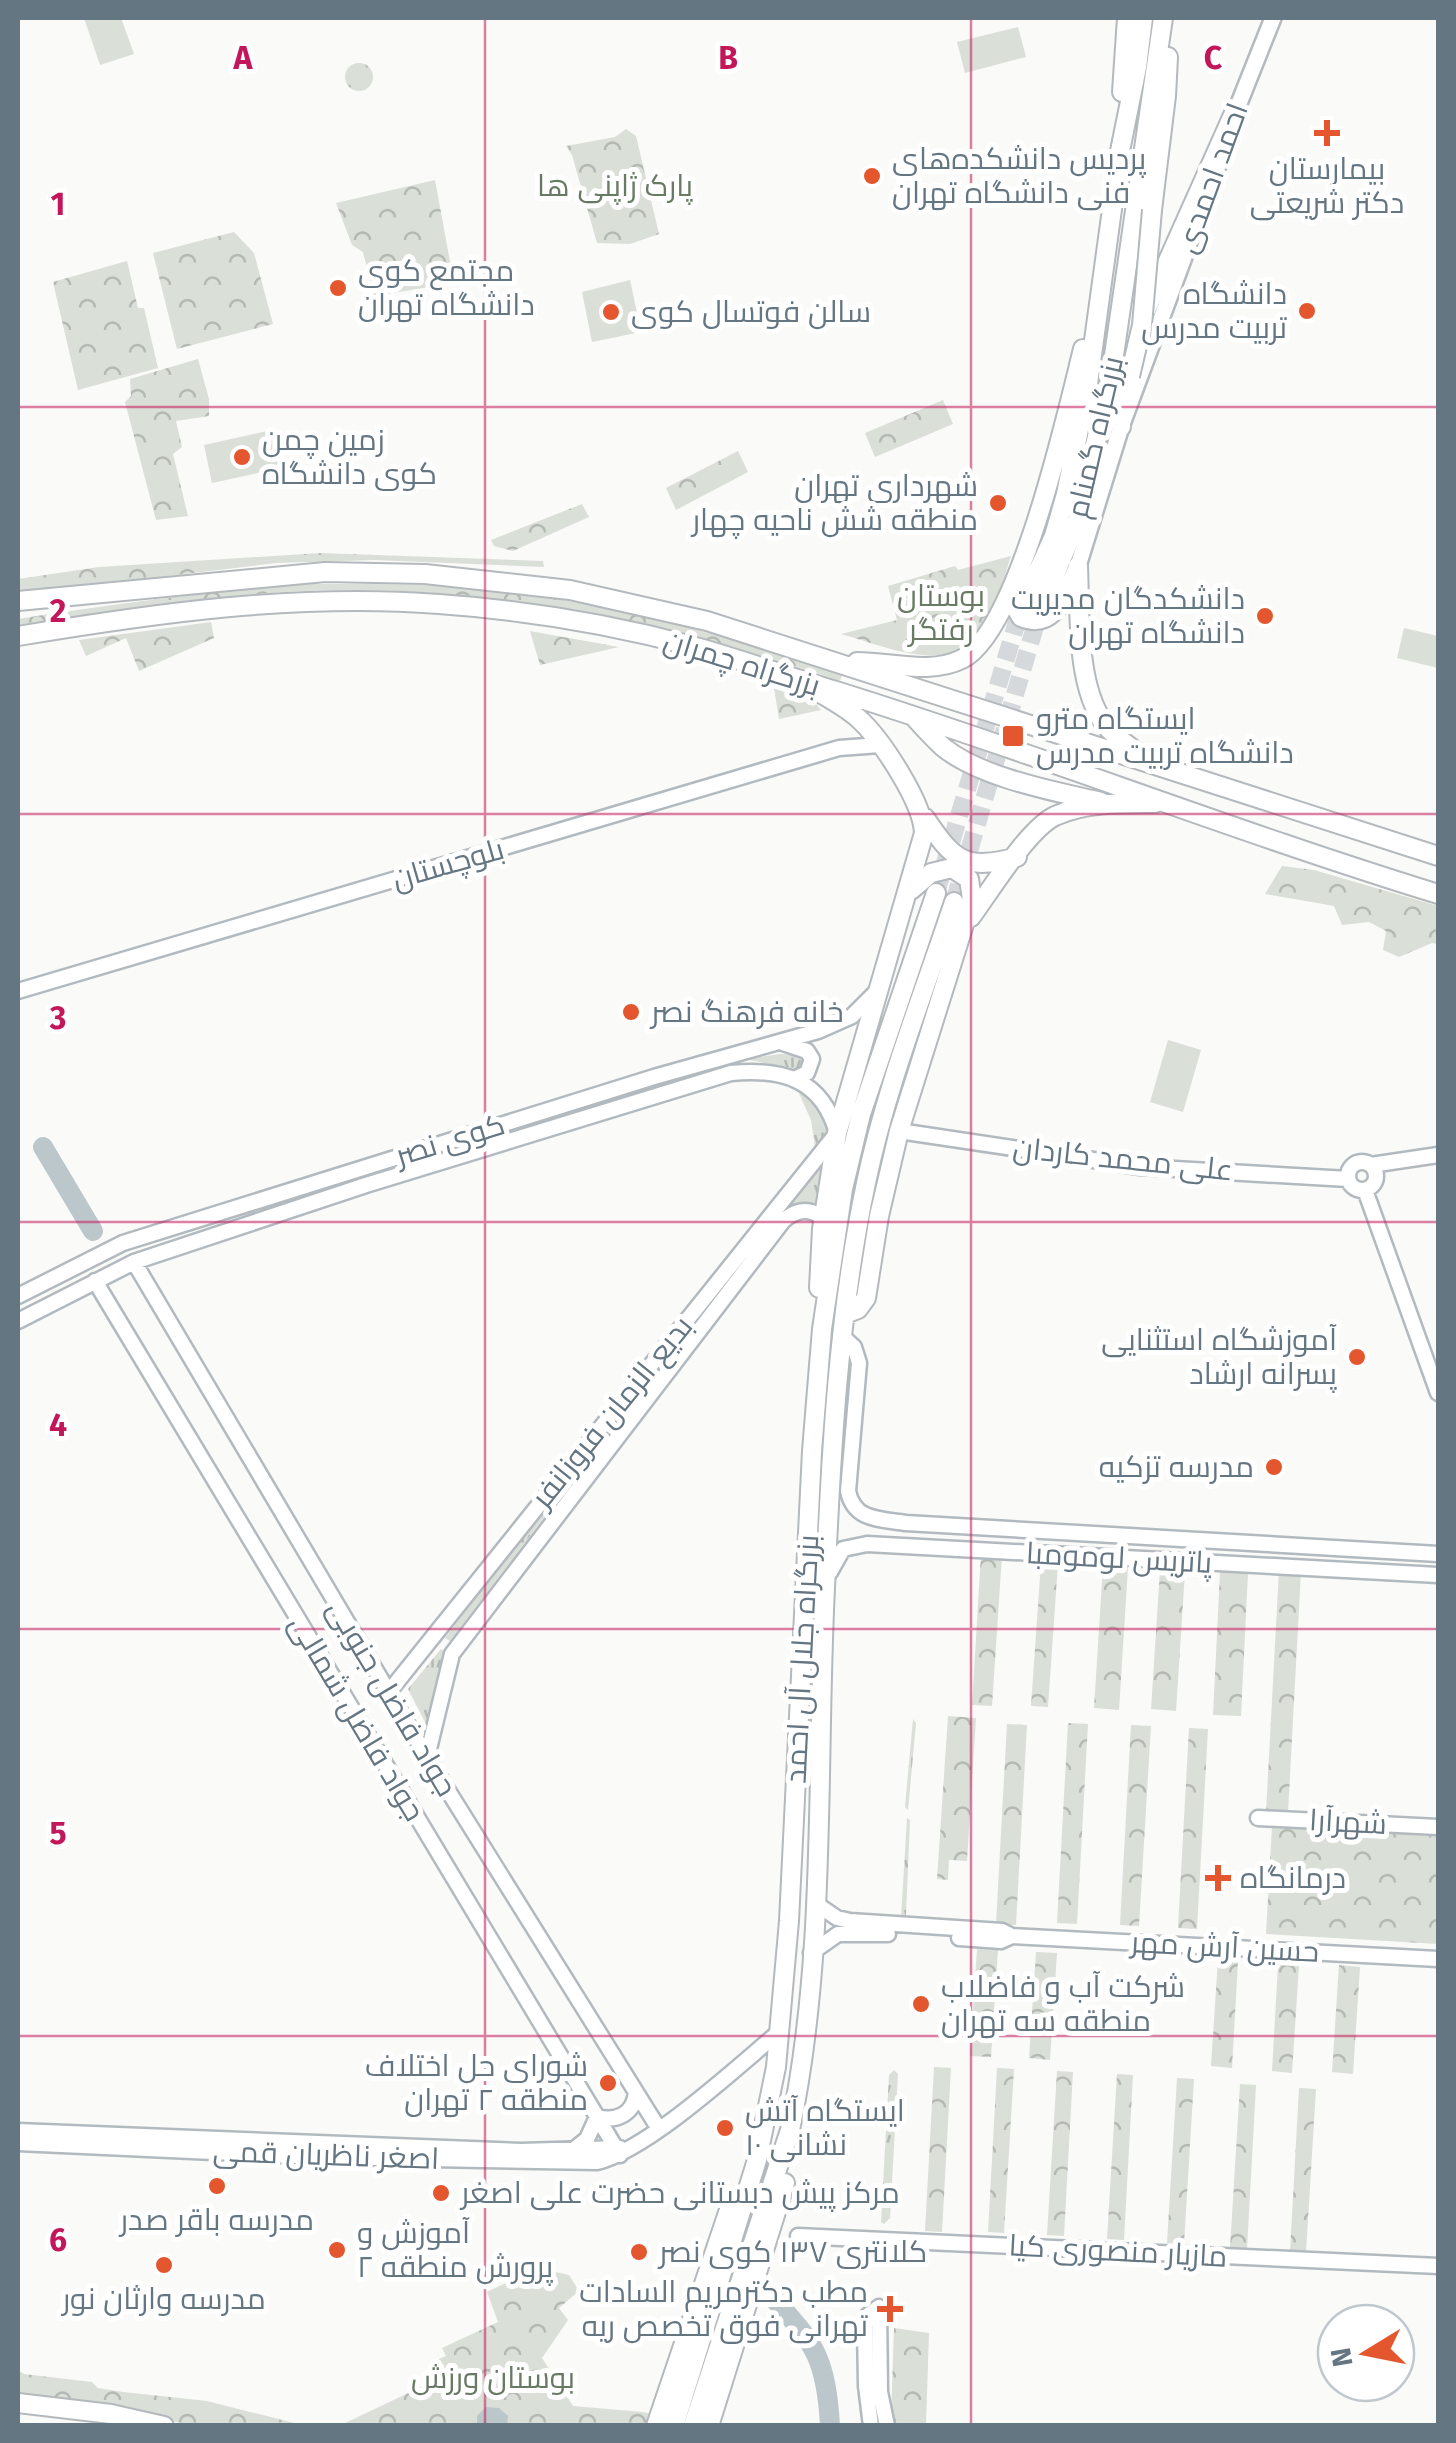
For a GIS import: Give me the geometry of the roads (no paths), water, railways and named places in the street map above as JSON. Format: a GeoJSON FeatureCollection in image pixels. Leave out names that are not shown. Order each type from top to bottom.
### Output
{"type":"FeatureCollection","features":[{"type":"Feature","properties":{"kind":"highway"},"geometry":{"type":"LineString","coordinates":[[1120,150],[1127,18]]}},
{"type":"Feature","properties":{"kind":"highway"},"geometry":{"type":"LineString","coordinates":[[1078,566],[1058,608],[1043,619],[1031,621],[1020,617],[1037,526],[1100,291],[1143,18]]}},
{"type":"Feature","properties":{"kind":"highway"},"geometry":{"type":"LineString","coordinates":[[1121,426],[1121,410],[1142,325],[1166,96],[1165,18]]}},
{"type":"Feature","properties":{"kind":"highway","name":"بزرگراه گمنام"},"geometry":{"type":"LineString","coordinates":[[1023,603],[1078,518],[1111,376],[1165,18]]}},
{"type":"Feature","properties":{"kind":"highway"},"geometry":{"type":"LineString","coordinates":[[1111,376],[1135,334],[1234,113]]}},
{"type":"Feature","properties":{"kind":"highway"},"geometry":{"type":"LineString","coordinates":[[1078,566],[1083,657],[1095,705],[1113,733],[1156,768]]}},
{"type":"Feature","properties":{"kind":"highway","name":"بزرگراه چمران"},"geometry":{"type":"LineString","coordinates":[[18,601],[325,572],[425,574],[534,584],[707,620],[1438,856]]}},
{"type":"Feature","properties":{"kind":"highway","name":"بزرگراه چمران"},"geometry":{"type":"LineString","coordinates":[[18,636],[196,610],[314,602],[438,604],[627,630],[911,714],[1335,862],[1438,894]]}},
{"type":"Feature","properties":{"kind":"highway"},"geometry":{"type":"LineString","coordinates":[[838,661],[930,668],[957,661],[1023,603]]}},
{"type":"Feature","properties":{"kind":"highway"},"geometry":{"type":"LineString","coordinates":[[799,680],[858,718],[916,798],[944,847],[968,863],[994,863],[1017,857]]}},
{"type":"Feature","properties":{"kind":"highway"},"geometry":{"type":"LineString","coordinates":[[911,714],[945,748],[979,766],[1042,788],[1104,803],[1172,803]]}},
{"type":"Feature","properties":{"kind":"highway"},"geometry":{"type":"LineString","coordinates":[[967,922],[1034,833],[1056,816],[1104,803]]}},
{"type":"Feature","properties":{"kind":"highway"},"geometry":{"type":"LineString","coordinates":[[822,1329],[818,1298],[822,1229],[837,1133],[924,841],[922,814]]}},
{"type":"Feature","properties":{"kind":"highway"},"geometry":{"type":"LineString","coordinates":[[845,1314],[858,1309],[866,1298],[878,1216],[899,1132],[967,922],[972,892],[969,879],[952,868],[937,870],[910,890]]}},
{"type":"Feature","properties":{"kind":"highway","name":"بزرگراه جلال آل احمد"},"geometry":{"type":"LineString","coordinates":[[674,2426],[767,2117],[779,2032],[789,1921],[812,1451],[822,1329],[843,1190],[861,1114],[936,893]]}},
{"type":"Feature","properties":{"kind":"highway","name":"بزرگراه جلال آل احمد"},"geometry":{"type":"LineString","coordinates":[[693,2426],[790,2130],[803,2053],[815,1903],[825,1588],[845,1314],[865,1186],[880,1124],[954,902]]}},
{"type":"Feature","properties":{"kind":"highway"},"geometry":{"type":"LineString","coordinates":[[656,2426],[746,2160],[767,2117]]}},
{"type":"Feature","properties":{"kind":"highway"},"geometry":{"type":"LineString","coordinates":[[709,2426],[792,2159],[790,2130]]}},
{"type":"Feature","properties":{"kind":"highway"},"geometry":{"type":"LineString","coordinates":[[18,2403],[111,2414],[164,2426]]}},
{"type":"Feature","properties":{"kind":"main road","name":"احمد احمدی"},"geometry":{"type":"LineString","coordinates":[[1078,566],[1121,426],[1214,184],[1234,113],[1273,18]]}},
{"type":"Feature","properties":{"kind":"street","name":"بلوچستان"},"geometry":{"type":"LineString","coordinates":[[18,991],[840,748],[880,746]]}},
{"type":"Feature","properties":{"kind":"street","name":"کوی نصر"},"geometry":{"type":"LineString","coordinates":[[18,1296],[123,1243],[636,1082],[783,1042],[852,1016],[879,987]]}},
{"type":"Feature","properties":{"kind":"street"},"geometry":{"type":"LineString","coordinates":[[783,1042],[808,1051],[812,1059],[808,1073],[794,1078]]}},
{"type":"Feature","properties":{"kind":"street","name":"کوی نصر"},"geometry":{"type":"LineString","coordinates":[[18,1321],[134,1262],[366,1185],[731,1073],[752,1071],[794,1078]]}},
{"type":"Feature","properties":{"kind":"street"},"geometry":{"type":"LineString","coordinates":[[794,1078],[822,1098],[837,1133]]}},
{"type":"Feature","properties":{"kind":"street","name":"علی محمد کاردان"},"geometry":{"type":"LineString","coordinates":[[899,1132],[1140,1166],[1348,1179]]}},
{"type":"Feature","properties":{"kind":"street","name":"بدیع‌ الزمان فروزانفر"},"geometry":{"type":"LineString","coordinates":[[388,1692],[837,1133]]}},
{"type":"Feature","properties":{"kind":"street"},"geometry":{"type":"LineString","coordinates":[[1366,1190],[1352,1187],[1348,1179],[1352,1166],[1438,1156]]}},
{"type":"Feature","properties":{"kind":"street"},"geometry":{"type":"LineString","coordinates":[[1366,1190],[1375,1181],[1376,1172],[1370,1165]]}},
{"type":"Feature","properties":{"kind":"street"},"geometry":{"type":"LineString","coordinates":[[1366,1190],[1438,1393]]}},
{"type":"Feature","properties":{"kind":"street"},"geometry":{"type":"LineString","coordinates":[[427,1757],[452,1654],[783,1221],[789,1215],[806,1211],[820,1216],[822,1229]]}},
{"type":"Feature","properties":{"kind":"street","name":"جواد فاضل جنوبی"},"geometry":{"type":"LineString","coordinates":[[134,1262],[427,1757],[660,2128]]}},
{"type":"Feature","properties":{"kind":"street","name":"جواد فاضل شمالی"},"geometry":{"type":"LineString","coordinates":[[95,1280],[597,2116],[622,2150]]}},
{"type":"Feature","properties":{"kind":"street","name":"پاتریس لومومبا"},"geometry":{"type":"LineString","coordinates":[[843,1338],[854,1346],[859,1363],[849,1499],[864,1516],[906,1523],[1438,1554]]}},
{"type":"Feature","properties":{"kind":"street"},"geometry":{"type":"LineString","coordinates":[[552,1487],[570,1502]]}},
{"type":"Feature","properties":{"kind":"street"},"geometry":{"type":"LineString","coordinates":[[906,1523],[896,1534],[906,1546]]}},
{"type":"Feature","properties":{"kind":"street"},"geometry":{"type":"LineString","coordinates":[[1416,1552],[1438,1543]]}},
{"type":"Feature","properties":{"kind":"street","name":"پاتریس لومومبا"},"geometry":{"type":"LineString","coordinates":[[825,1588],[834,1560],[844,1549],[861,1544],[1438,1575]]}},
{"type":"Feature","properties":{"kind":"street"},"geometry":{"type":"LineString","coordinates":[[1326,1569],[1342,1562],[1342,1555],[1328,1547]]}},
{"type":"Feature","properties":{"kind":"street"},"geometry":{"type":"LineString","coordinates":[[433,1636],[452,1654]]}},
{"type":"Feature","properties":{"kind":"street","name":"شهرآرا"},"geometry":{"type":"LineString","coordinates":[[1258,1818],[1438,1827]]}},
{"type":"Feature","properties":{"kind":"street","name":"حسین آرش مهر"},"geometry":{"type":"LineString","coordinates":[[815,1903],[837,1918],[900,1930]]}},
{"type":"Feature","properties":{"kind":"street","name":"حسین آرش مهر"},"geometry":{"type":"LineString","coordinates":[[811,1953],[838,1934],[1002,1930],[1012,1936],[1438,1959]]}},
{"type":"Feature","properties":{"kind":"street","name":"اصغر ناظریان قمی"},"geometry":{"type":"LineString","coordinates":[[18,2131],[70,2137],[583,2163],[622,2150],[660,2128],[779,2032]]}},
{"type":"Feature","properties":{"kind":"street"},"geometry":{"type":"LineString","coordinates":[[572,2151],[587,2139],[597,2116],[613,2119],[624,2115],[633,2106],[636,2092]]}},
{"type":"Feature","properties":{"kind":"street","name":"اصغر ناظریان قمی"},"geometry":{"type":"LineString","coordinates":[[18,2143],[70,2137]]}},
{"type":"Feature","properties":{"kind":"street","name":"اصغر ناظریان قمی"},"geometry":{"type":"LineString","coordinates":[[435,2154],[622,2150]]}},
{"type":"Feature","properties":{"kind":"street","name":"مازیار منصوری کیا"},"geometry":{"type":"LineString","coordinates":[[798,2236],[1438,2266]]}},
{"type":"Feature","properties":{"kind":"street"},"geometry":{"type":"LineString","coordinates":[[879,2307],[880,2392],[881,2425],[866,2386],[865,2326],[867,2316],[879,2307]]}},
{"type":"Feature","properties":{"kind":"waterway"},"geometry":{"type":"LineString","coordinates":[[43,1147],[93,1231]]}},
{"type":"Feature","properties":{"kind":"waterway"},"geometry":{"type":"LineString","coordinates":[[763,2286],[813,2348],[824,2379],[830,2426]]}},
{"type":"Feature","properties":{"kind":"tunnel"},"geometry":{"type":"LineString","coordinates":[[936,893],[1022,605]]}},
{"type":"Feature","properties":{"kind":"tunnel"},"geometry":{"type":"LineString","coordinates":[[954,902],[1039,613]]}},
{"type":"Feature","properties":{"kind":"place","name":"بیمارستان دکتر شریعتی"},"geometry":{"type":"Point","coordinates":[1327,133]}},
{"type":"Feature","properties":{"kind":"place","name":"پردیس دانشکده‌های فنی دانشگاه تهران"},"geometry":{"type":"Point","coordinates":[872,176]}},
{"type":"Feature","properties":{"kind":"place","name":"مجتمع کوی دانشگاه تهران"},"geometry":{"type":"Point","coordinates":[338,288]}},
{"type":"Feature","properties":{"kind":"place","name":"دانشگاه تربیت مدرس"},"geometry":{"type":"Point","coordinates":[1307,311]}},
{"type":"Feature","properties":{"kind":"place","name":"سالن فوتسال کوی"},"geometry":{"type":"Point","coordinates":[611,312]}},
{"type":"Feature","properties":{"kind":"place","name":"زمین چمن کوی دانشگاه"},"geometry":{"type":"Point","coordinates":[242,457]}},
{"type":"Feature","properties":{"kind":"place","name":"شهرداری تهران منطقه شش ناحیه چهار"},"geometry":{"type":"Point","coordinates":[998,503]}},
{"type":"Feature","properties":{"kind":"place","name":"دانشکدگان مدیریت دانشگاه تهران"},"geometry":{"type":"Point","coordinates":[1265,616]}},
{"type":"Feature","properties":{"kind":"place","name":"ایستگاه مترو دانشگاه تربیت مدرس"},"geometry":{"type":"Point","coordinates":[1013,736]}},
{"type":"Feature","properties":{"kind":"place","name":"خانه فرهنگ نصر"},"geometry":{"type":"Point","coordinates":[631,1012]}},
{"type":"Feature","properties":{"kind":"place","name":"آموزشگاه استثنایی پسرانه ارشاد"},"geometry":{"type":"Point","coordinates":[1357,1357]}},
{"type":"Feature","properties":{"kind":"place","name":"مدرسه تزکیه"},"geometry":{"type":"Point","coordinates":[1274,1467]}},
{"type":"Feature","properties":{"kind":"place","name":"درمانگاه"},"geometry":{"type":"Point","coordinates":[1218,1878]}},
{"type":"Feature","properties":{"kind":"place","name":"شرکت آب و فاضلاب منطقه سه تهران"},"geometry":{"type":"Point","coordinates":[921,2004]}},
{"type":"Feature","properties":{"kind":"place","name":"شورای حل اختلاف منطقه ۲ تهران"},"geometry":{"type":"Point","coordinates":[608,2083]}},
{"type":"Feature","properties":{"kind":"place","name":"ایستگاه آتش نشانی ۱۰"},"geometry":{"type":"Point","coordinates":[725,2128]}},
{"type":"Feature","properties":{"kind":"place","name":"مدرسه باقر صدر"},"geometry":{"type":"Point","coordinates":[217,2186]}},
{"type":"Feature","properties":{"kind":"place","name":"مرکز پیش دبستانی حضرت علی اصغر"},"geometry":{"type":"Point","coordinates":[441,2193]}},
{"type":"Feature","properties":{"kind":"place","name":"آموزش و پرورش منطقه ۲"},"geometry":{"type":"Point","coordinates":[337,2250]}},
{"type":"Feature","properties":{"kind":"place","name":"کلانتری ۱۳۷ کوی نصر"},"geometry":{"type":"Point","coordinates":[639,2252]}},
{"type":"Feature","properties":{"kind":"place","name":"مدرسه وارثان نور"},"geometry":{"type":"Point","coordinates":[164,2265]}},
{"type":"Feature","properties":{"kind":"place","name":"مطب دكترمريم السادات تهرانی فوق تخصص ریه"},"geometry":{"type":"Point","coordinates":[890,2309]}},
{"type":"Feature","properties":{"kind":"park label","name":"پارک ژاپنی ها"},"geometry":{"type":"Point","coordinates":[615,186]}},
{"type":"Feature","properties":{"kind":"park label","name":"بوستان رفتگر"},"geometry":{"type":"Point","coordinates":[941,613]}},
{"type":"Feature","properties":{"kind":"park label","name":"بوستان ورزش"},"geometry":{"type":"Point","coordinates":[493,2378]}}]}
